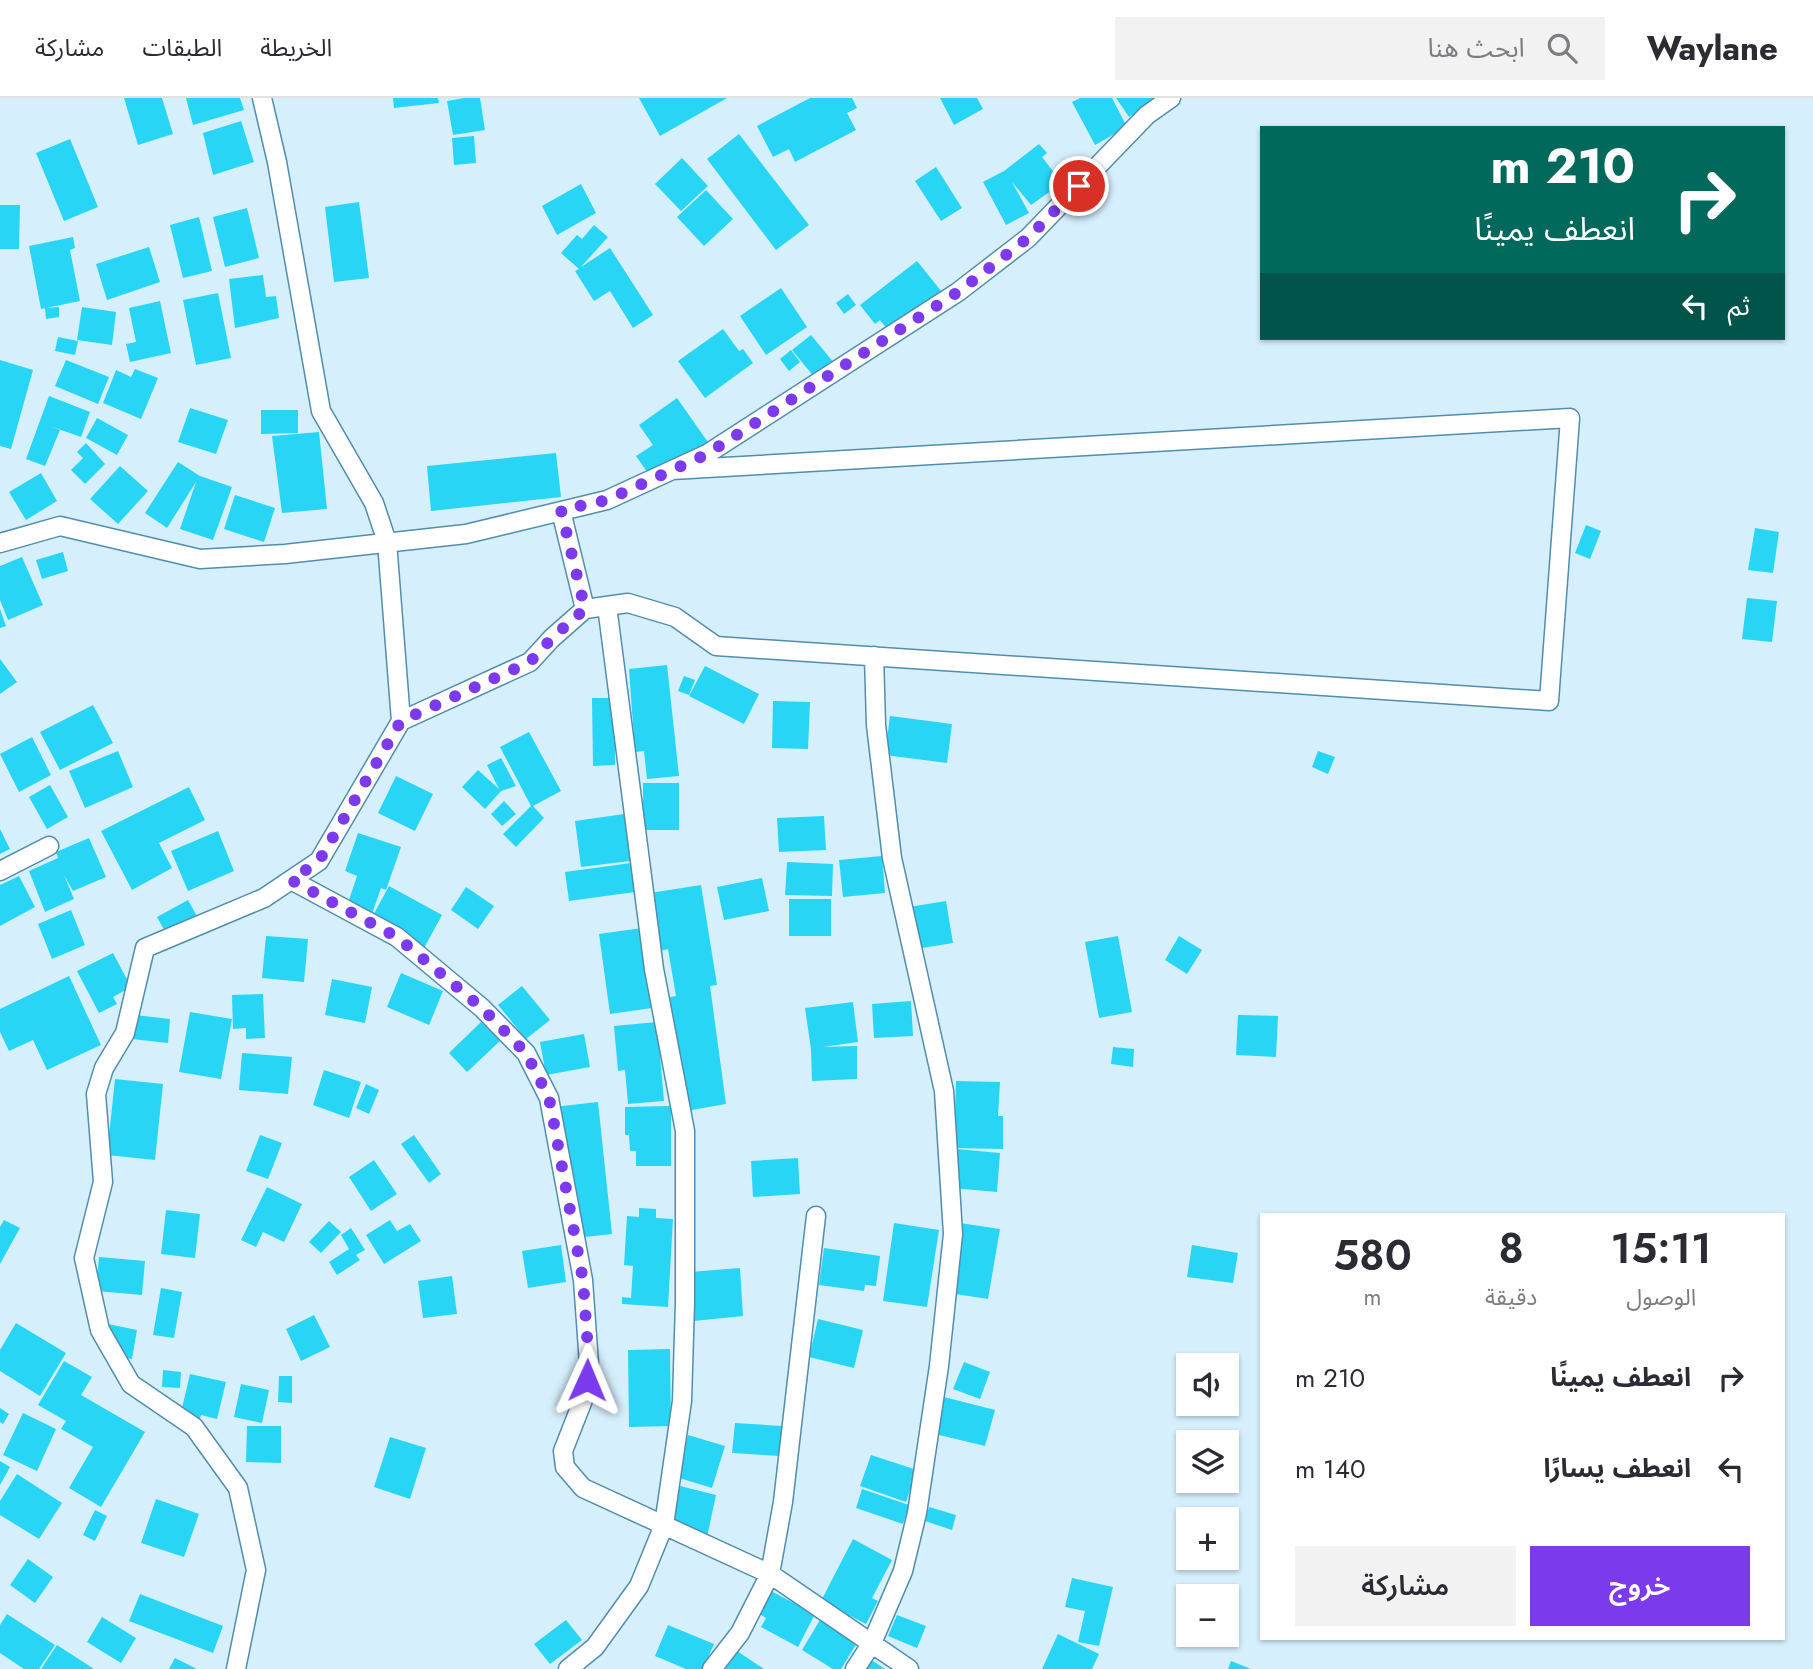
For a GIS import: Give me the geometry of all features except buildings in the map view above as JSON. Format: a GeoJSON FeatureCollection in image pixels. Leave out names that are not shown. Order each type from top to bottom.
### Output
{"type":"FeatureCollection","features":[{"type":"Feature","properties":{"kind":"street"},"geometry":{"type":"LineString","coordinates":[[236,1669],[256,1570],[238,1488],[194,1427],[131,1384],[100,1330],[84,1258],[89,1226],[103,1182],[96,1094],[104,1068],[125,1033],[145,948],[264,898],[319,861],[401,721],[387,542],[374,503],[321,411],[277,162],[262,98]]}},
{"type":"Feature","properties":{"kind":"street"},"geometry":{"type":"LineString","coordinates":[[0,543],[60,526],[200,559],[285,554],[466,534],[607,500],[707,454],[958,292],[1028,238],[1147,115],[1171,98]]}},
{"type":"Feature","properties":{"kind":"street"},"geometry":{"type":"LineString","coordinates":[[401,721],[530,662],[585,609],[628,603],[675,617],[716,646],[1549,701],[1570,418],[672,470]]}},
{"type":"Feature","properties":{"kind":"street"},"geometry":{"type":"LineString","coordinates":[[561,510],[585,609]]}},
{"type":"Feature","properties":{"kind":"street"},"geometry":{"type":"LineString","coordinates":[[568,1669],[595,1647],[639,1586],[664,1525],[682,1401],[685,1303],[684,1131],[654,969],[625,724],[607,606]]}},
{"type":"Feature","properties":{"kind":"street"},"geometry":{"type":"LineString","coordinates":[[855,1669],[872,1643],[902,1571],[917,1514],[939,1366],[953,1234],[944,1091],[891,858],[876,725],[874,656]]}},
{"type":"Feature","properties":{"kind":"street"},"geometry":{"type":"LineString","coordinates":[[0,871],[49,846]]}},
{"type":"Feature","properties":{"kind":"street"},"geometry":{"type":"LineString","coordinates":[[291,880],[397,937],[482,1008],[526,1053],[549,1098],[583,1280],[589,1364],[585,1395],[563,1451],[565,1467],[583,1488],[770,1574],[909,1669]]}},
{"type":"Feature","properties":{"kind":"street"},"geometry":{"type":"LineString","coordinates":[[712,1669],[740,1633],[770,1574],[783,1502],[816,1216]]}},
{"type":"Feature","properties":{"kind":"route"},"geometry":{"type":"LineString","coordinates":[[587,1380],[589,1364],[583,1280],[554,1124],[549,1098],[526,1053],[482,1008],[397,937],[291,880],[319,861],[401,721],[530,662],[585,609],[561,510],[607,500],[707,454],[958,292],[1028,238],[1079,186]]}}]}
